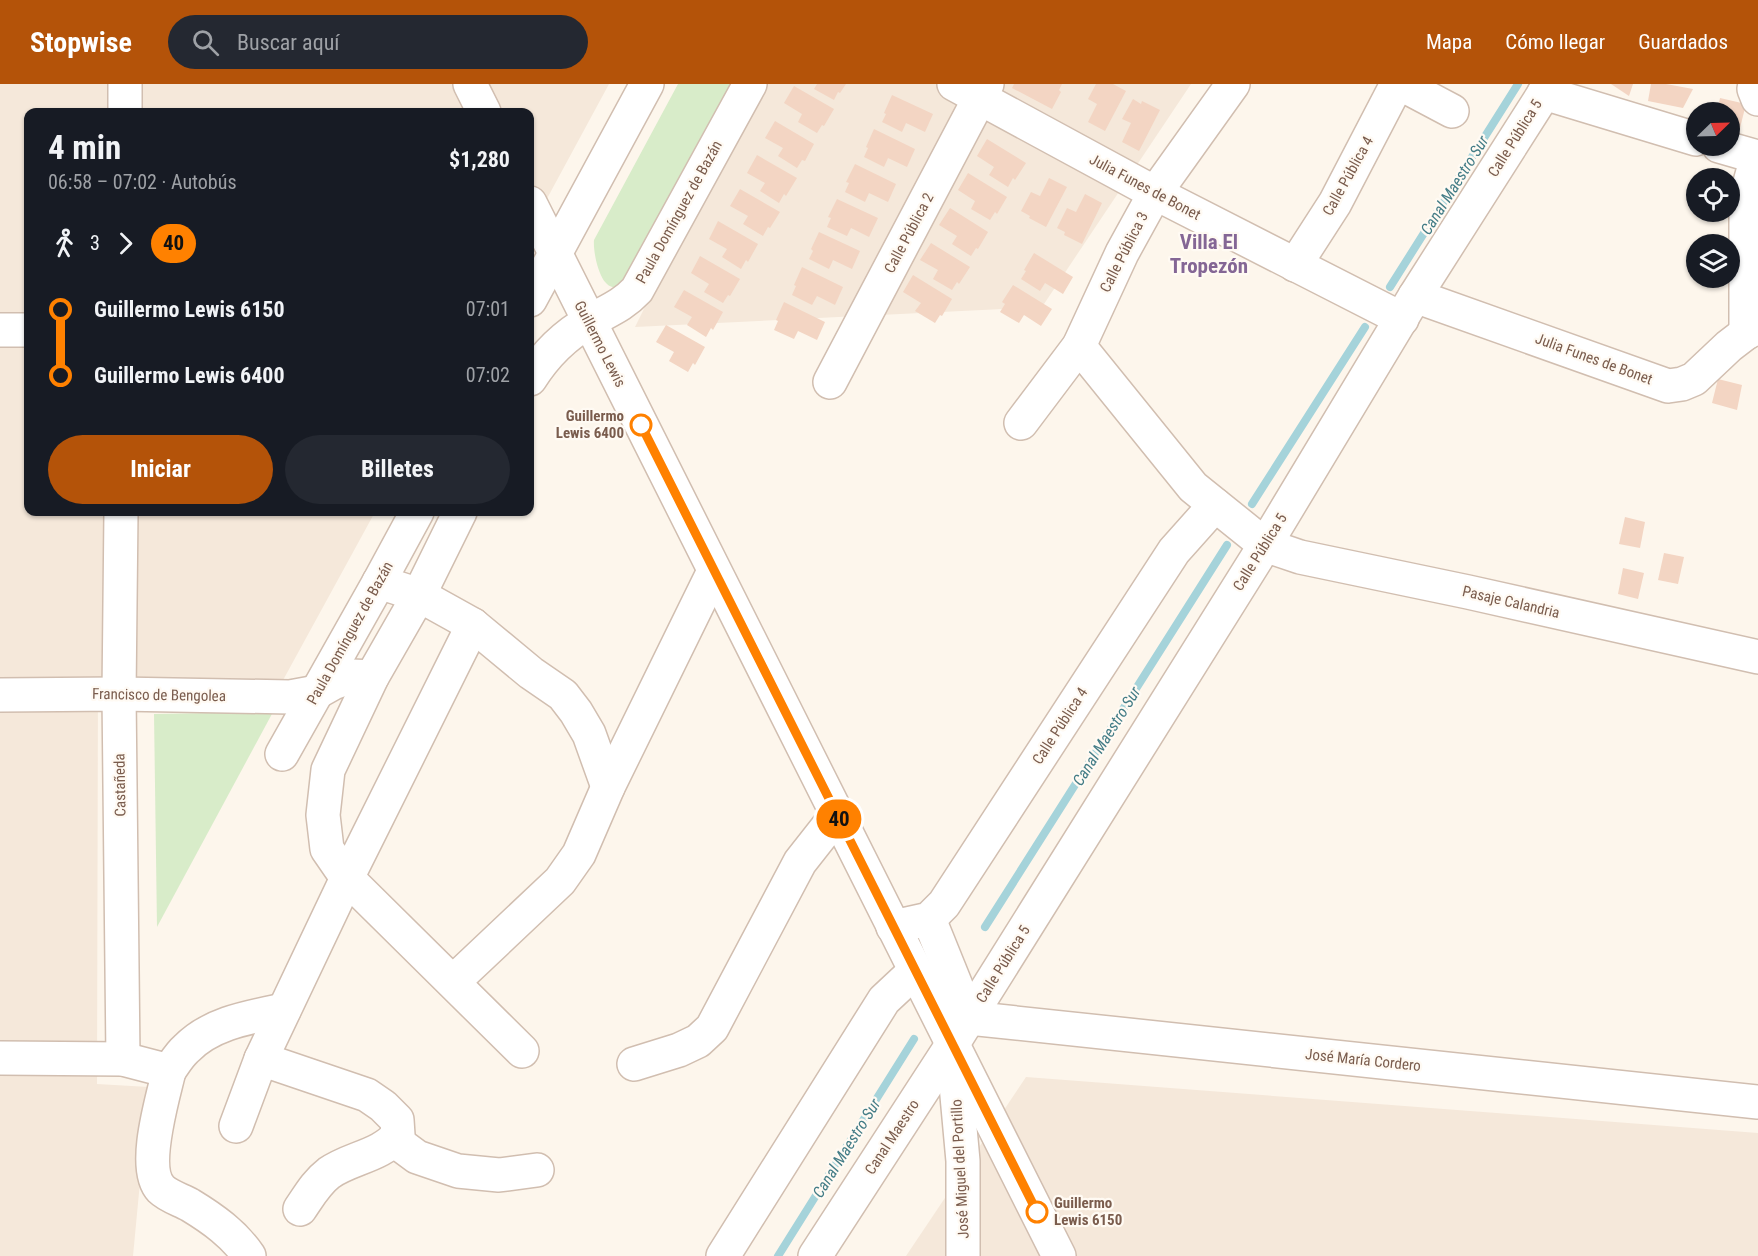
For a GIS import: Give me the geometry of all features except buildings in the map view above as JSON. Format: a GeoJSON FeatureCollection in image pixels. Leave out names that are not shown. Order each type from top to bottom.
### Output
{"type":"FeatureCollection","features":[{"type":"Feature","properties":{"kind":"street"},"geometry":{"type":"LineString","coordinates":[[125,84],[125,108]]}},
{"type":"Feature","properties":{"kind":"street"},"geometry":{"type":"LineString","coordinates":[[470,84],[482,108]]}},
{"type":"Feature","properties":{"kind":"street"},"geometry":{"type":"LineString","coordinates":[[534,293],[647,84]]}},
{"type":"Feature","properties":{"kind":"street","name":"Paula Domínguez de Bazán"},"geometry":{"type":"LineString","coordinates":[[534,373],[561,341],[589,321],[626,302],[637,291],[750,84]]}},
{"type":"Feature","properties":{"kind":"street","name":"Calle Pública 3"},"geometry":{"type":"LineString","coordinates":[[1021,423],[1079,346],[1122,254],[1155,193],[1233,84]]}},
{"type":"Feature","properties":{"kind":"street"},"geometry":{"type":"LineString","coordinates":[[1399,84],[1452,111]]}},
{"type":"Feature","properties":{"kind":"street","name":"Calle Pública 4"},"geometry":{"type":"LineString","coordinates":[[1295,265],[1335,203],[1399,84]]}},
{"type":"Feature","properties":{"kind":"street"},"geometry":{"type":"LineString","coordinates":[[1755,84],[1754,89],[1758,99]]}},
{"type":"Feature","properties":{"kind":"street"},"geometry":{"type":"LineString","coordinates":[[1547,88],[1686,136]]}},
{"type":"Feature","properties":{"kind":"street","name":"Calle Pública 5"},"geometry":{"type":"LineString","coordinates":[[969,1018],[1547,88]]}},
{"type":"Feature","properties":{"kind":"street","name":"Julia Funes de Bonet"},"geometry":{"type":"LineString","coordinates":[[973,89],[1155,193],[1295,265],[1409,308],[1668,386],[1694,379],[1729,346],[1752,330]]}},
{"type":"Feature","properties":{"kind":"street","name":"Calle Pública 2"},"geometry":{"type":"LineString","coordinates":[[830,382],[973,89]]}},
{"type":"Feature","properties":{"kind":"street"},"geometry":{"type":"LineString","coordinates":[[1740,151],[1757,155],[1746,197],[1752,330]]}},
{"type":"Feature","properties":{"kind":"street","name":"Guillermo Lewis"},"geometry":{"type":"LineString","coordinates":[[534,211],[1059,1256]]}},
{"type":"Feature","properties":{"kind":"street"},"geometry":{"type":"LineString","coordinates":[[0,330],[24,330]]}},
{"type":"Feature","properties":{"kind":"street","name":"Pasaje Calandria"},"geometry":{"type":"LineString","coordinates":[[1079,346],[1194,487],[1265,545],[1300,557],[1758,657]]}},
{"type":"Feature","properties":{"kind":"street","name":"Calle Pública 4"},"geometry":{"type":"LineString","coordinates":[[929,919],[944,904],[1174,551],[1215,505]]}},
{"type":"Feature","properties":{"kind":"street","name":"Castañeda"},"geometry":{"type":"LineString","coordinates":[[121,516],[119,694],[123,1059]]}},
{"type":"Feature","properties":{"kind":"street","name":"Paula Domínguez de Bazán"},"geometry":{"type":"LineString","coordinates":[[282,754],[415,516]]}},
{"type":"Feature","properties":{"kind":"street"},"geometry":{"type":"LineString","coordinates":[[458,516],[419,595],[372,677],[328,770],[323,815],[327,849],[347,878],[522,1051]]}},
{"type":"Feature","properties":{"kind":"street"},"geometry":{"type":"LineString","coordinates":[[453,982],[560,881],[579,854],[608,787],[714,571]]}},
{"type":"Feature","properties":{"kind":"street"},"geometry":{"type":"LineString","coordinates":[[380,582],[419,595],[473,625],[531,673],[563,695],[589,735],[608,787]]}},
{"type":"Feature","properties":{"kind":"street"},"geometry":{"type":"LineString","coordinates":[[236,1126],[261,1059],[284,1010],[473,625]]}},
{"type":"Feature","properties":{"kind":"street","name":"Francisco de Bengolea"},"geometry":{"type":"LineString","coordinates":[[0,695],[119,694],[290,697],[317,692],[352,676],[372,677]]}},
{"type":"Feature","properties":{"kind":"street"},"geometry":{"type":"LineString","coordinates":[[634,1064],[679,1050],[698,1041],[712,1028],[800,862],[837,815]]}},
{"type":"Feature","properties":{"kind":"street"},"geometry":{"type":"LineString","coordinates":[[893,927],[929,919],[969,1018]]}},
{"type":"Feature","properties":{"kind":"street"},"geometry":{"type":"LineString","coordinates":[[723,1256],[884,1000],[915,971]]}},
{"type":"Feature","properties":{"kind":"street"},"geometry":{"type":"LineString","coordinates":[[249,1256],[220,1225],[161,1188],[154,1174],[153,1141],[169,1071],[186,1049],[205,1035],[240,1019],[284,1010]]}},
{"type":"Feature","properties":{"kind":"street","name":"Canal Maestro"},"geometry":{"type":"LineString","coordinates":[[815,1256],[969,1018]]}},
{"type":"Feature","properties":{"kind":"street","name":"José María Cordero"},"geometry":{"type":"LineString","coordinates":[[969,1018],[1758,1102]]}},
{"type":"Feature","properties":{"kind":"street","name":"José Miguel del Portillo"},"geometry":{"type":"LineString","coordinates":[[952,1045],[963,1161],[963,1256]]}},
{"type":"Feature","properties":{"kind":"street"},"geometry":{"type":"LineString","coordinates":[[0,1058],[123,1059],[169,1071]]}},
{"type":"Feature","properties":{"kind":"street"},"geometry":{"type":"LineString","coordinates":[[261,1059],[367,1095],[383,1106],[396,1120],[398,1135],[391,1144],[330,1172],[315,1186],[300,1209]]}},
{"type":"Feature","properties":{"kind":"street"},"geometry":{"type":"LineString","coordinates":[[394,1140],[417,1156],[458,1171],[499,1175],[537,1170]]}},
{"type":"Feature","properties":{"kind":"shaded area"},"geometry":{"type":"Polygon","coordinates":[[[0,84],[609,84],[534,223],[534,108],[24,108],[24,516],[373,516],[282,682],[98,681],[97,1084],[149,1087],[133,1256],[0,1256],[0,84]]]}},
{"type":"Feature","properties":{"kind":"shaded area"},"geometry":{"type":"Polygon","coordinates":[[[755,84],[1191,84],[1042,307],[635,327],[755,84]]]}},
{"type":"Feature","properties":{"kind":"shaded area"},"geometry":{"type":"Polygon","coordinates":[[[1026,1077],[1758,1133],[1758,1256],[906,1256],[1026,1077]]]}},
{"type":"Feature","properties":{"kind":"green space"},"geometry":{"type":"Polygon","coordinates":[[[678,84],[742,84],[620,288],[612,287],[603,279],[598,269],[594,240],[678,84]]]}},
{"type":"Feature","properties":{"kind":"green space"},"geometry":{"type":"Polygon","coordinates":[[[273,712],[157,927],[154,714],[273,712]]]}},
{"type":"Feature","properties":{"kind":"waterway","name":"Canal Maestro Sur"},"geometry":{"type":"LineString","coordinates":[[1390,287],[1518,84]]}},
{"type":"Feature","properties":{"kind":"waterway","name":"Canal Maestro Sur"},"geometry":{"type":"LineString","coordinates":[[1252,504],[1365,327]]}},
{"type":"Feature","properties":{"kind":"waterway","name":"Canal Maestro Sur"},"geometry":{"type":"LineString","coordinates":[[985,927],[1227,545]]}},
{"type":"Feature","properties":{"kind":"waterway","name":"Canal Maestro Sur"},"geometry":{"type":"LineString","coordinates":[[778,1256],[914,1039]]}},
{"type":"Feature","properties":{"kind":"bus line","name":"40"},"geometry":{"type":"LineString","coordinates":[[641,425],[1037,1212]]}},
{"type":"Feature","properties":{"kind":"place","name":"Guillermo Lewis 6400"},"geometry":{"type":"Point","coordinates":[641,425]}},
{"type":"Feature","properties":{"kind":"place","name":"Guillermo Lewis 6150"},"geometry":{"type":"Point","coordinates":[1037,1212]}},
{"type":"Feature","properties":{"kind":"district","name":"Villa El Tropezón"},"geometry":{"type":"Point","coordinates":[1209,254]}}]}
